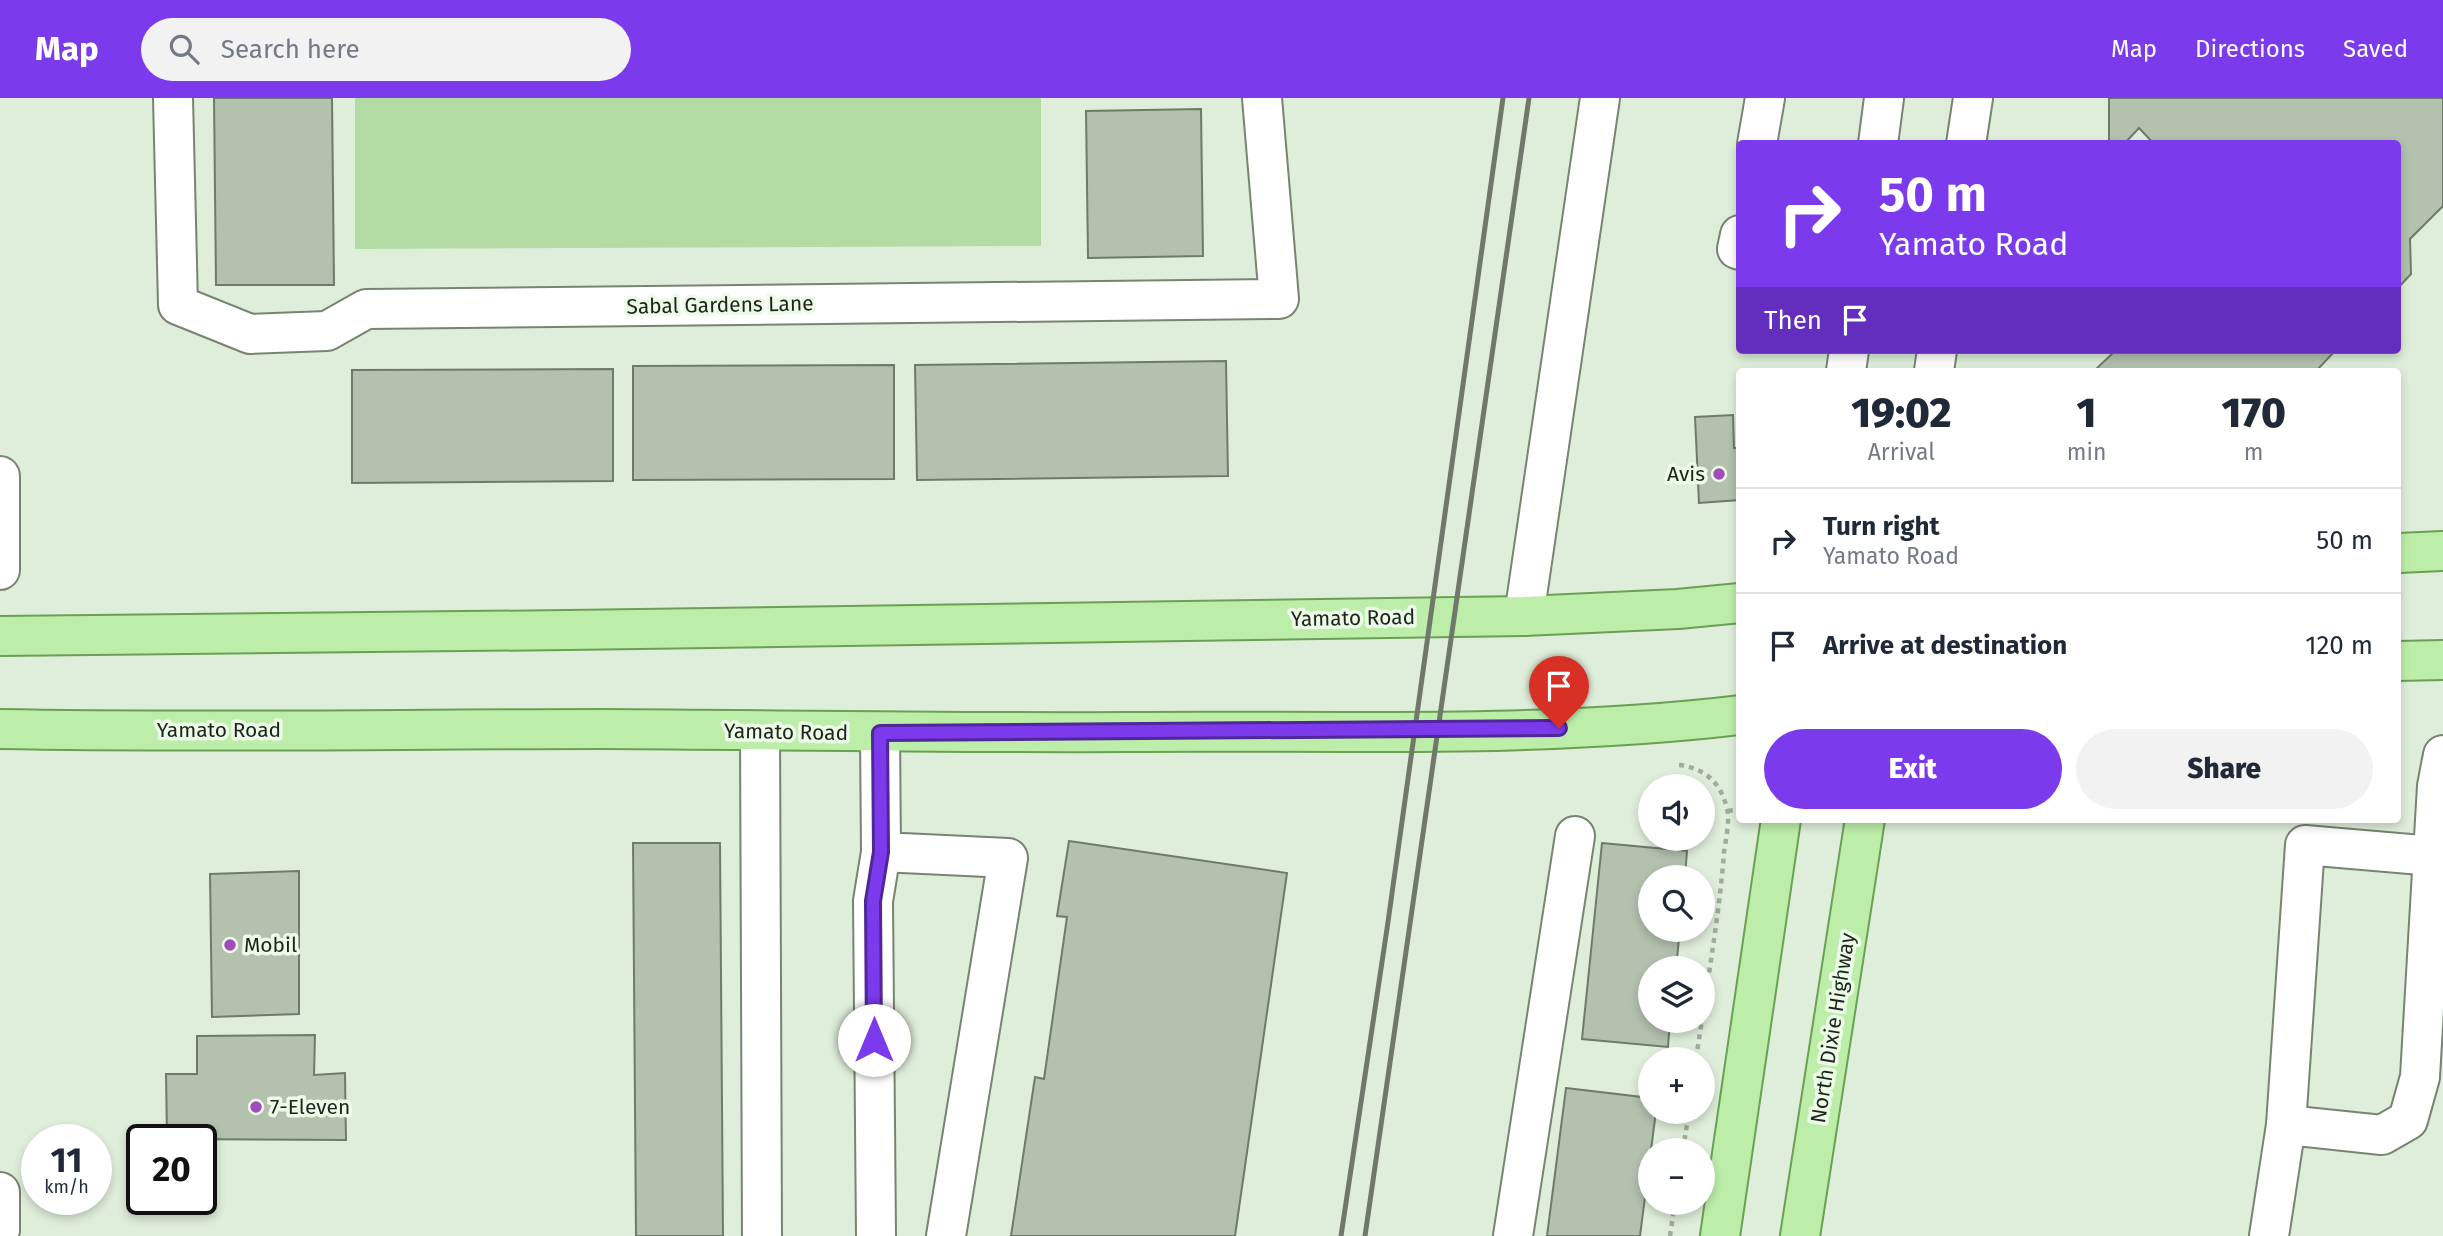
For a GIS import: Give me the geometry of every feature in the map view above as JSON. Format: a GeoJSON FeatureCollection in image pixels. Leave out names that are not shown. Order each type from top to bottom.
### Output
{"type":"FeatureCollection","features":[{"type":"Feature","properties":{"kind":"main road"},"geometry":{"type":"LineString","coordinates":[[2401,553],[2443,551]]}},
{"type":"Feature","properties":{"kind":"main road","name":"Yamato Road"},"geometry":{"type":"LineString","coordinates":[[0,636],[1524,616],[1678,609],[1736,603]]}},
{"type":"Feature","properties":{"kind":"main road"},"geometry":{"type":"LineString","coordinates":[[2401,661],[2443,660]]}},
{"type":"Feature","properties":{"kind":"main road","name":"Yamato Road"},"geometry":{"type":"LineString","coordinates":[[0,729],[606,729],[880,733],[1533,729],[1685,722],[1736,716]]}},
{"type":"Feature","properties":{"kind":"main road"},"geometry":{"type":"LineString","coordinates":[[1720,1236],[1780,823]]}},
{"type":"Feature","properties":{"kind":"main road","name":"North Dixie Highway"},"geometry":{"type":"LineString","coordinates":[[1800,1236],[1864,823]]}},
{"type":"Feature","properties":{"kind":"street","name":"Sabal Gardens Lane"},"geometry":{"type":"LineString","coordinates":[[173,98],[178,305],[250,334],[327,331],[366,309],[1279,299],[1262,98]]}},
{"type":"Feature","properties":{"kind":"street"},"geometry":{"type":"LineString","coordinates":[[1524,616],[1600,98]]}},
{"type":"Feature","properties":{"kind":"street"},"geometry":{"type":"LineString","coordinates":[[1758,140],[1765,98]]}},
{"type":"Feature","properties":{"kind":"street"},"geometry":{"type":"LineString","coordinates":[[1879,140],[1884,98]]}},
{"type":"Feature","properties":{"kind":"street"},"geometry":{"type":"LineString","coordinates":[[1967,140],[1973,98]]}},
{"type":"Feature","properties":{"kind":"street"},"geometry":{"type":"LineString","coordinates":[[0,476],[0,570]]}},
{"type":"Feature","properties":{"kind":"street"},"geometry":{"type":"LineString","coordinates":[[760,732],[762,1236]]}},
{"type":"Feature","properties":{"kind":"street"},"geometry":{"type":"LineString","coordinates":[[876,1236],[873,901],[881,852],[880,733]]}},
{"type":"Feature","properties":{"kind":"street"},"geometry":{"type":"LineString","coordinates":[[2286,1125],[2382,1135],[2409,1120],[2420,1077],[2437,786],[2443,755]]}},
{"type":"Feature","properties":{"kind":"street"},"geometry":{"type":"LineString","coordinates":[[1513,1236],[1575,836]]}},
{"type":"Feature","properties":{"kind":"street"},"geometry":{"type":"LineString","coordinates":[[2269,1236],[2286,1125],[2305,845],[2433,856]]}},
{"type":"Feature","properties":{"kind":"street"},"geometry":{"type":"LineString","coordinates":[[881,852],[1008,858],[946,1236]]}},
{"type":"Feature","properties":{"kind":"street"},"geometry":{"type":"LineString","coordinates":[[0,1192],[0,1230]]}},
{"type":"Feature","properties":{"kind":"path"},"geometry":{"type":"LineString","coordinates":[[1679,765],[1696,767],[1707,776],[1724,799],[1728,811],[1711,956]]}},
{"type":"Feature","properties":{"kind":"path"},"geometry":{"type":"LineString","coordinates":[[1728,811],[1736,810]]}},
{"type":"Feature","properties":{"kind":"path"},"geometry":{"type":"LineString","coordinates":[[1671,1236],[1673,1215]]}},
{"type":"Feature","properties":{"kind":"green space"},"geometry":{"type":"Polygon","coordinates":[[[355,98],[1041,98],[1041,246],[355,249],[355,98]]]}},
{"type":"Feature","properties":{"kind":"building"},"geometry":{"type":"Polygon","coordinates":[[[214,98],[332,98],[334,285],[216,285],[214,98]]]}},
{"type":"Feature","properties":{"kind":"building"},"geometry":{"type":"Polygon","coordinates":[[[2109,98],[2443,98],[2443,206],[2410,239],[2411,274],[2401,285],[2401,140],[2150,140],[2139,128],[2128,140],[2109,140],[2109,98]]]}},
{"type":"Feature","properties":{"kind":"building"},"geometry":{"type":"Polygon","coordinates":[[[1201,109],[1203,256],[1088,258],[1086,111],[1201,109]]]}},
{"type":"Feature","properties":{"kind":"building"},"geometry":{"type":"Polygon","coordinates":[[[2112,354],[2332,354],[2319,368],[2097,368],[2112,354]]]}},
{"type":"Feature","properties":{"kind":"building"},"geometry":{"type":"Polygon","coordinates":[[[1226,361],[1228,476],[917,480],[915,365],[1226,361]]]}},
{"type":"Feature","properties":{"kind":"building"},"geometry":{"type":"Polygon","coordinates":[[[894,365],[894,479],[633,480],[633,366],[894,365]]]}},
{"type":"Feature","properties":{"kind":"building"},"geometry":{"type":"Polygon","coordinates":[[[613,369],[613,481],[352,483],[352,370],[613,369]]]}},
{"type":"Feature","properties":{"kind":"building","name":"Avis"},"geometry":{"type":"Polygon","coordinates":[[[1733,415],[1736,500],[1699,503],[1695,417],[1733,415]]]}},
{"type":"Feature","properties":{"kind":"building"},"geometry":{"type":"Polygon","coordinates":[[[1069,841],[1287,873],[1235,1236],[1011,1236],[1035,1077],[1044,1079],[1067,917],[1057,916],[1069,841]]]}},
{"type":"Feature","properties":{"kind":"building"},"geometry":{"type":"Polygon","coordinates":[[[633,843],[720,843],[723,1236],[636,1236],[633,843]]]}},
{"type":"Feature","properties":{"kind":"building"},"geometry":{"type":"Polygon","coordinates":[[[1602,843],[1638,846],[1638,851],[1687,851],[1686,865],[1638,865],[1638,942],[1679,942],[1677,956],[1638,956],[1638,1033],[1669,1033],[1668,1047],[1582,1039],[1602,843]]]}},
{"type":"Feature","properties":{"kind":"building"},"geometry":{"type":"Polygon","coordinates":[[[299,871],[299,1014],[212,1017],[210,874],[299,871]]]}},
{"type":"Feature","properties":{"kind":"building","name":"7-Eleven"},"geometry":{"type":"Polygon","coordinates":[[[315,1035],[314,1075],[345,1073],[346,1140],[217,1139],[217,1124],[167,1124],[166,1074],[197,1074],[197,1036],[315,1035]]]}},
{"type":"Feature","properties":{"kind":"building"},"geometry":{"type":"Polygon","coordinates":[[[1566,1088],[1638,1097],[1638,1124],[1654,1124],[1653,1138],[1638,1138],[1638,1215],[1643,1215],[1640,1236],[1547,1236],[1566,1088]]]}},
{"type":"Feature","properties":{"kind":"railway"},"geometry":{"type":"LineString","coordinates":[[1341,1236],[1388,922],[1503,98]]}},
{"type":"Feature","properties":{"kind":"railway"},"geometry":{"type":"LineString","coordinates":[[1365,1236],[1529,98]]}},
{"type":"Feature","properties":{"kind":"place","name":"Avis"},"geometry":{"type":"Point","coordinates":[1719,474]}},
{"type":"Feature","properties":{"kind":"place","name":"Mobil"},"geometry":{"type":"Point","coordinates":[230,945]}},
{"type":"Feature","properties":{"kind":"place","name":"7-Eleven"},"geometry":{"type":"Point","coordinates":[256,1107]}},
{"type":"Feature","properties":{"kind":"route"},"geometry":{"type":"LineString","coordinates":[[874,1040],[873,901],[881,852],[880,733],[1559,728]]}}]}
